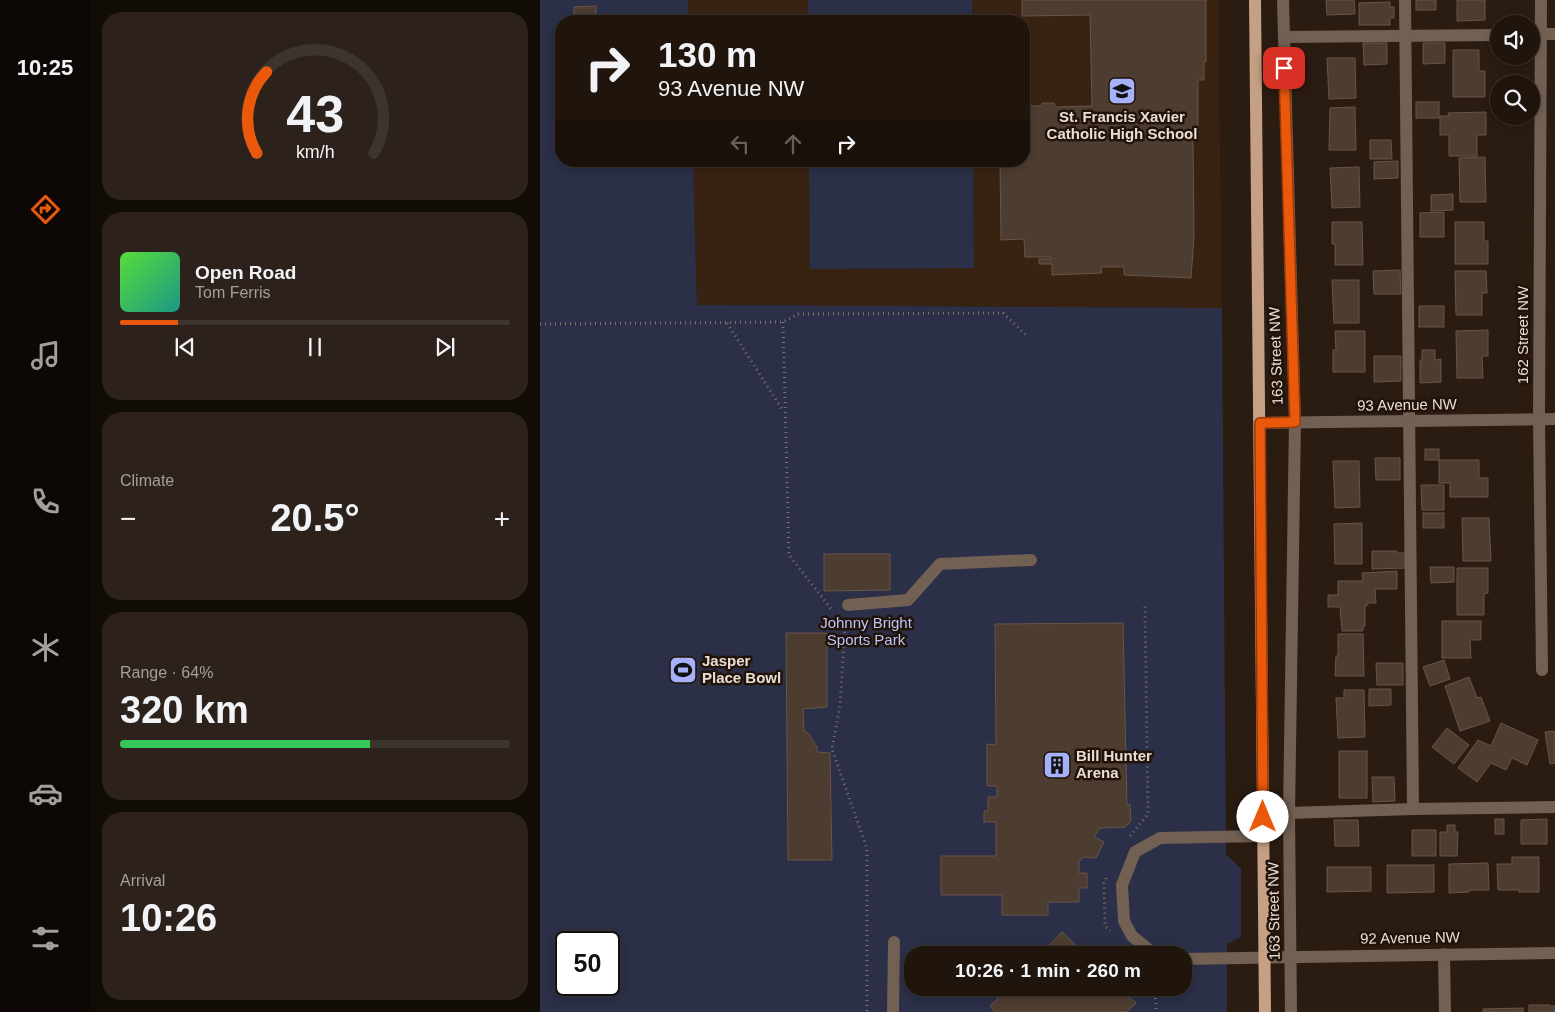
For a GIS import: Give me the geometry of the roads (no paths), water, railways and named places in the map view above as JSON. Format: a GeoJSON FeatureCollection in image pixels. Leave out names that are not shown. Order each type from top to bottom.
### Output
{"type":"FeatureCollection","features":[{"type":"Feature","properties":{"kind":"main road","name":"163 Street NW"},"geometry":{"type":"LineString","coordinates":[[1255,0],[1265,1012]]}},
{"type":"Feature","properties":{"kind":"street","name":"163 Street NW"},"geometry":{"type":"LineString","coordinates":[[1284,0],[1295,422],[1289,813],[1291,1012]]}},
{"type":"Feature","properties":{"kind":"street"},"geometry":{"type":"LineString","coordinates":[[1405,0],[1413,809]]}},
{"type":"Feature","properties":{"kind":"street","name":"162 Street NW"},"geometry":{"type":"LineString","coordinates":[[1539,15],[1541,0]]}},
{"type":"Feature","properties":{"kind":"street"},"geometry":{"type":"LineString","coordinates":[[1540,34],[1555,34]]}},
{"type":"Feature","properties":{"kind":"street"},"geometry":{"type":"LineString","coordinates":[[1284,37],[1490,35]]}},
{"type":"Feature","properties":{"kind":"street","name":"162 Street NW"},"geometry":{"type":"LineString","coordinates":[[1536,65],[1542,670]]}},
{"type":"Feature","properties":{"kind":"street","name":"93 Avenue NW"},"geometry":{"type":"LineString","coordinates":[[1260,423],[1555,419]]}},
{"type":"Feature","properties":{"kind":"street"},"geometry":{"type":"LineString","coordinates":[[848,605],[908,600],[940,564],[1031,560]]}},
{"type":"Feature","properties":{"kind":"street"},"geometry":{"type":"LineString","coordinates":[[1289,813],[1555,807]]}},
{"type":"Feature","properties":{"kind":"street"},"geometry":{"type":"LineString","coordinates":[[1144,946],[1132,936],[1124,921],[1122,885],[1135,852],[1160,838],[1263,836]]}},
{"type":"Feature","properties":{"kind":"street"},"geometry":{"type":"LineString","coordinates":[[894,942],[894,1012]]}},
{"type":"Feature","properties":{"kind":"street","name":"92 Avenue NW"},"geometry":{"type":"LineString","coordinates":[[1192,959],[1555,952]]}},
{"type":"Feature","properties":{"kind":"street"},"geometry":{"type":"LineString","coordinates":[[1444,954],[1445,1012]]}},
{"type":"Feature","properties":{"kind":"place","name":"St. Francis Xavier Catholic High School"},"geometry":{"type":"Point","coordinates":[1122,91]}},
{"type":"Feature","properties":{"kind":"place","name":"Jasper Place Bowl"},"geometry":{"type":"Point","coordinates":[683,670]}},
{"type":"Feature","properties":{"kind":"place","name":"Bill Hunter Arena"},"geometry":{"type":"Point","coordinates":[1057,765]}},
{"type":"Feature","properties":{"kind":"park label","name":"Johnny Bright Sports Park"},"geometry":{"type":"Point","coordinates":[866,632]}}]}
